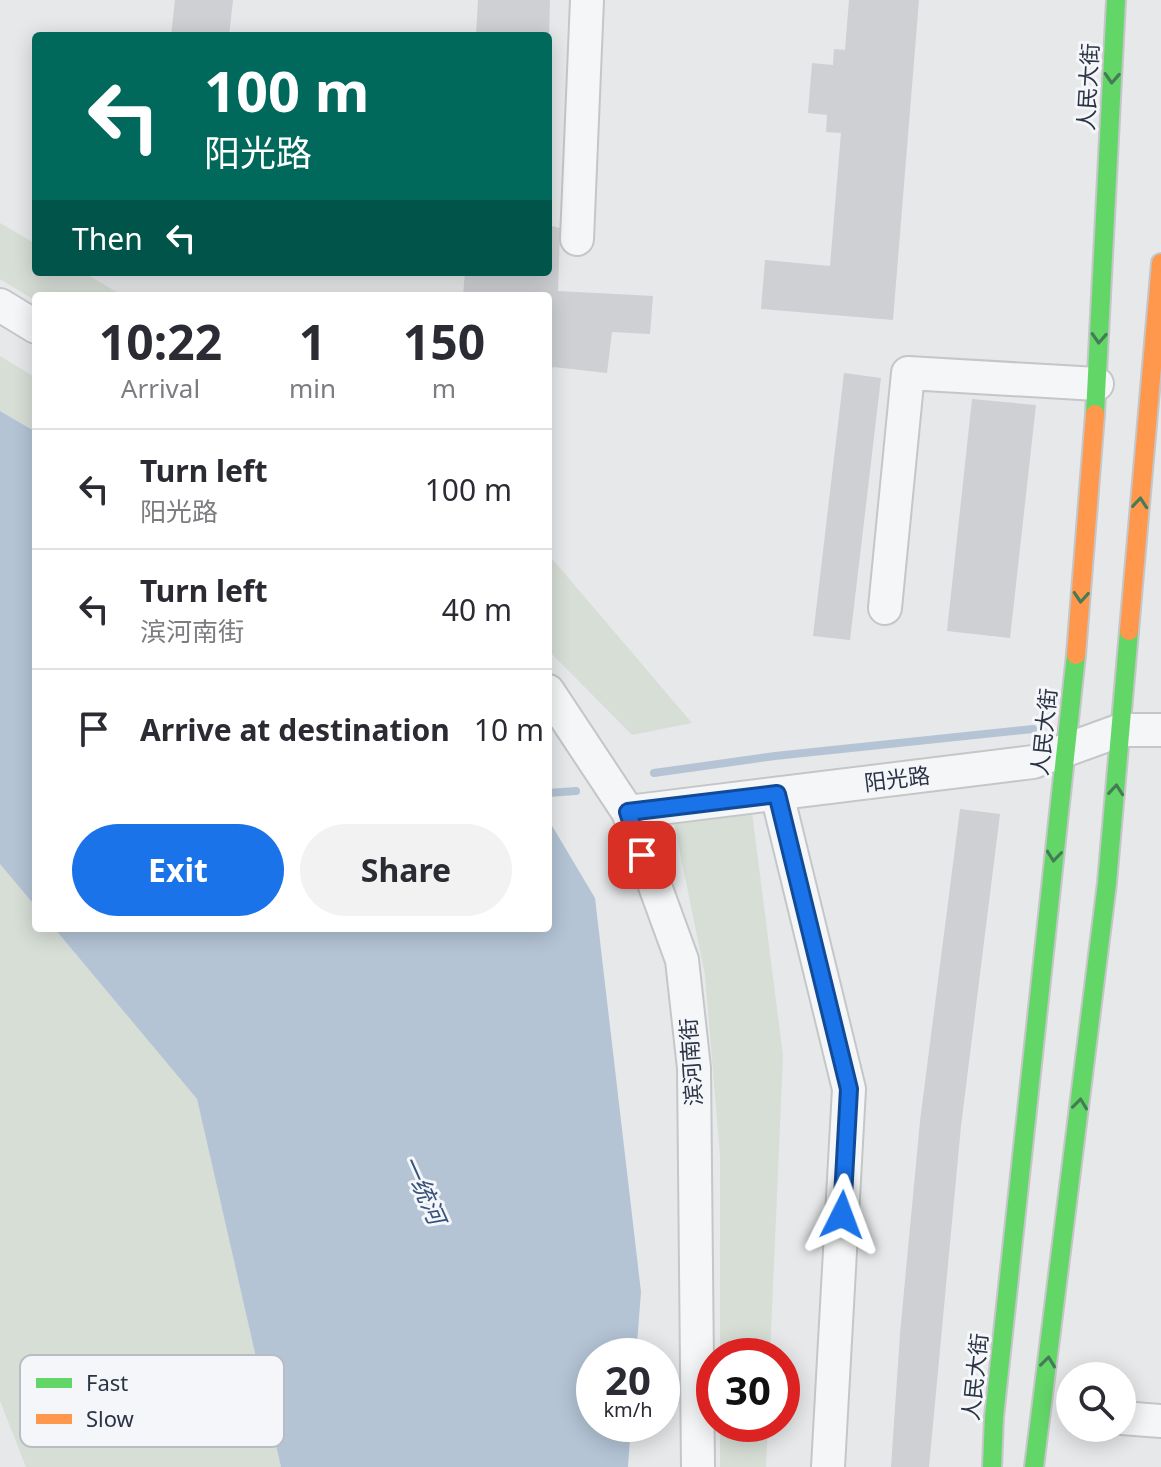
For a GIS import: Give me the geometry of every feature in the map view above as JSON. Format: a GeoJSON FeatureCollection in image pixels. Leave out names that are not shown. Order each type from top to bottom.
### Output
{"type":"FeatureCollection","features":[{"type":"Feature","properties":{"kind":"street"},"geometry":{"type":"LineString","coordinates":[[577,239],[587,0]]}},
{"type":"Feature","properties":{"kind":"street","name":"人民大街"},"geometry":{"type":"LineString","coordinates":[[992,1467],[994,1417],[1067,750],[1097,384],[1116,0]]}},
{"type":"Feature","properties":{"kind":"street"},"geometry":{"type":"LineString","coordinates":[[1061,1362],[1121,730],[1161,263]]}},
{"type":"Feature","properties":{"kind":"street"},"geometry":{"type":"LineString","coordinates":[[0,305],[32,325]]}},
{"type":"Feature","properties":{"kind":"street"},"geometry":{"type":"LineString","coordinates":[[885,608],[908,373],[1097,384]]}},
{"type":"Feature","properties":{"kind":"street","name":"滨河南街"},"geometry":{"type":"LineString","coordinates":[[552,697],[628,812],[682,960],[694,1068],[698,1223],[698,1467]]}},
{"type":"Feature","properties":{"kind":"street","name":"阳光路"},"geometry":{"type":"LineString","coordinates":[[628,812],[1033,762],[1121,730],[1161,730]]}},
{"type":"Feature","properties":{"kind":"street"},"geometry":{"type":"LineString","coordinates":[[777,794],[849,1089],[828,1467]]}},
{"type":"Feature","properties":{"kind":"street"},"geometry":{"type":"LineString","coordinates":[[1034,1467],[1056,1413]]}},
{"type":"Feature","properties":{"kind":"street"},"geometry":{"type":"LineString","coordinates":[[1136,1419],[1161,1421]]}},
{"type":"Feature","properties":{"kind":"shaded area"},"geometry":{"type":"Polygon","coordinates":[[[0,223],[32,242],[32,276],[90,276],[116,292],[32,292],[32,299],[0,279],[0,223]]]}},
{"type":"Feature","properties":{"kind":"shaded area"},"geometry":{"type":"Polygon","coordinates":[[[0,356],[32,376],[32,430],[0,411],[0,356]]]}},
{"type":"Feature","properties":{"kind":"shaded area"},"geometry":{"type":"Polygon","coordinates":[[[552,559],[692,723],[632,735],[552,654],[552,559]]]}},
{"type":"Feature","properties":{"kind":"shaded area"},"geometry":{"type":"Polygon","coordinates":[[[752,812],[783,1056],[771,1338],[720,1338],[720,1155],[705,975],[674,823],[752,812]]]}},
{"type":"Feature","properties":{"kind":"shaded area"},"geometry":{"type":"Polygon","coordinates":[[[0,864],[32,902],[32,932],[57,932],[197,1099],[255,1355],[20,1355],[20,1447],[276,1447],[281,1467],[26,1467],[0,1401],[0,864]]]}},
{"type":"Feature","properties":{"kind":"shaded area"},"geometry":{"type":"Polygon","coordinates":[[[720,1442],[767,1442],[766,1467],[720,1467],[720,1442]]]}},
{"type":"Feature","properties":{"kind":"water"},"geometry":{"type":"Polygon","coordinates":[[[0,411],[32,430],[32,902],[0,864],[0,411]]]}},
{"type":"Feature","properties":{"kind":"water","name":"一统河"},"geometry":{"type":"Polygon","coordinates":[[[552,826],[595,898],[641,1292],[637,1338],[576,1338],[576,1442],[630,1442],[628,1467],[281,1467],[276,1447],[284,1447],[284,1355],[255,1355],[197,1099],[57,932],[552,932],[552,826]]]}},
{"type":"Feature","properties":{"kind":"building"},"geometry":{"type":"Polygon","coordinates":[[[175,0],[233,0],[229,32],[171,32],[175,0]]]}},
{"type":"Feature","properties":{"kind":"building"},"geometry":{"type":"Polygon","coordinates":[[[478,0],[550,0],[549,32],[476,32],[478,0]]]}},
{"type":"Feature","properties":{"kind":"building"},"geometry":{"type":"Polygon","coordinates":[[[849,0],[919,0],[893,320],[761,309],[765,260],[830,266],[841,133],[826,132],[827,115],[808,113],[812,63],[833,65],[834,49],[845,50],[849,0]]]}},
{"type":"Feature","properties":{"kind":"building"},"geometry":{"type":"Polygon","coordinates":[[[552,226],[560,228],[558,291],[653,296],[650,334],[612,332],[607,373],[553,367],[552,370],[552,292],[463,292],[465,276],[552,276],[552,226]]]}},
{"type":"Feature","properties":{"kind":"building"},"geometry":{"type":"Polygon","coordinates":[[[844,373],[881,378],[850,640],[813,636],[844,373]]]}},
{"type":"Feature","properties":{"kind":"building"},"geometry":{"type":"Polygon","coordinates":[[[972,399],[1036,405],[1010,638],[947,631],[972,399]]]}},
{"type":"Feature","properties":{"kind":"building"},"geometry":{"type":"Polygon","coordinates":[[[960,809],[1000,814],[961,1126],[929,1467],[891,1467],[920,1121],[960,809]]]}},
{"type":"Feature","properties":{"kind":"waterway"},"geometry":{"type":"LineString","coordinates":[[654,773],[775,756],[1033,729]]}},
{"type":"Feature","properties":{"kind":"waterway"},"geometry":{"type":"LineString","coordinates":[[552,793],[576,791]]}},
{"type":"Feature","properties":{"kind":"traffic: fast"},"geometry":{"type":"LineString","coordinates":[[1095,414],[1116,0]]}},
{"type":"Feature","properties":{"kind":"traffic: fast"},"geometry":{"type":"LineString","coordinates":[[1034,1467],[1107,883],[1129,631]]}},
{"type":"Feature","properties":{"kind":"traffic: fast"},"geometry":{"type":"LineString","coordinates":[[992,1467],[994,1417],[1076,655]]}},
{"type":"Feature","properties":{"kind":"traffic: slow"},"geometry":{"type":"LineString","coordinates":[[1129,631],[1161,263]]}},
{"type":"Feature","properties":{"kind":"traffic: slow"},"geometry":{"type":"LineString","coordinates":[[1076,655],[1095,414]]}},
{"type":"Feature","properties":{"kind":"route"},"geometry":{"type":"LineString","coordinates":[[642,855],[628,812],[777,794],[849,1089],[842,1215]]}}]}
